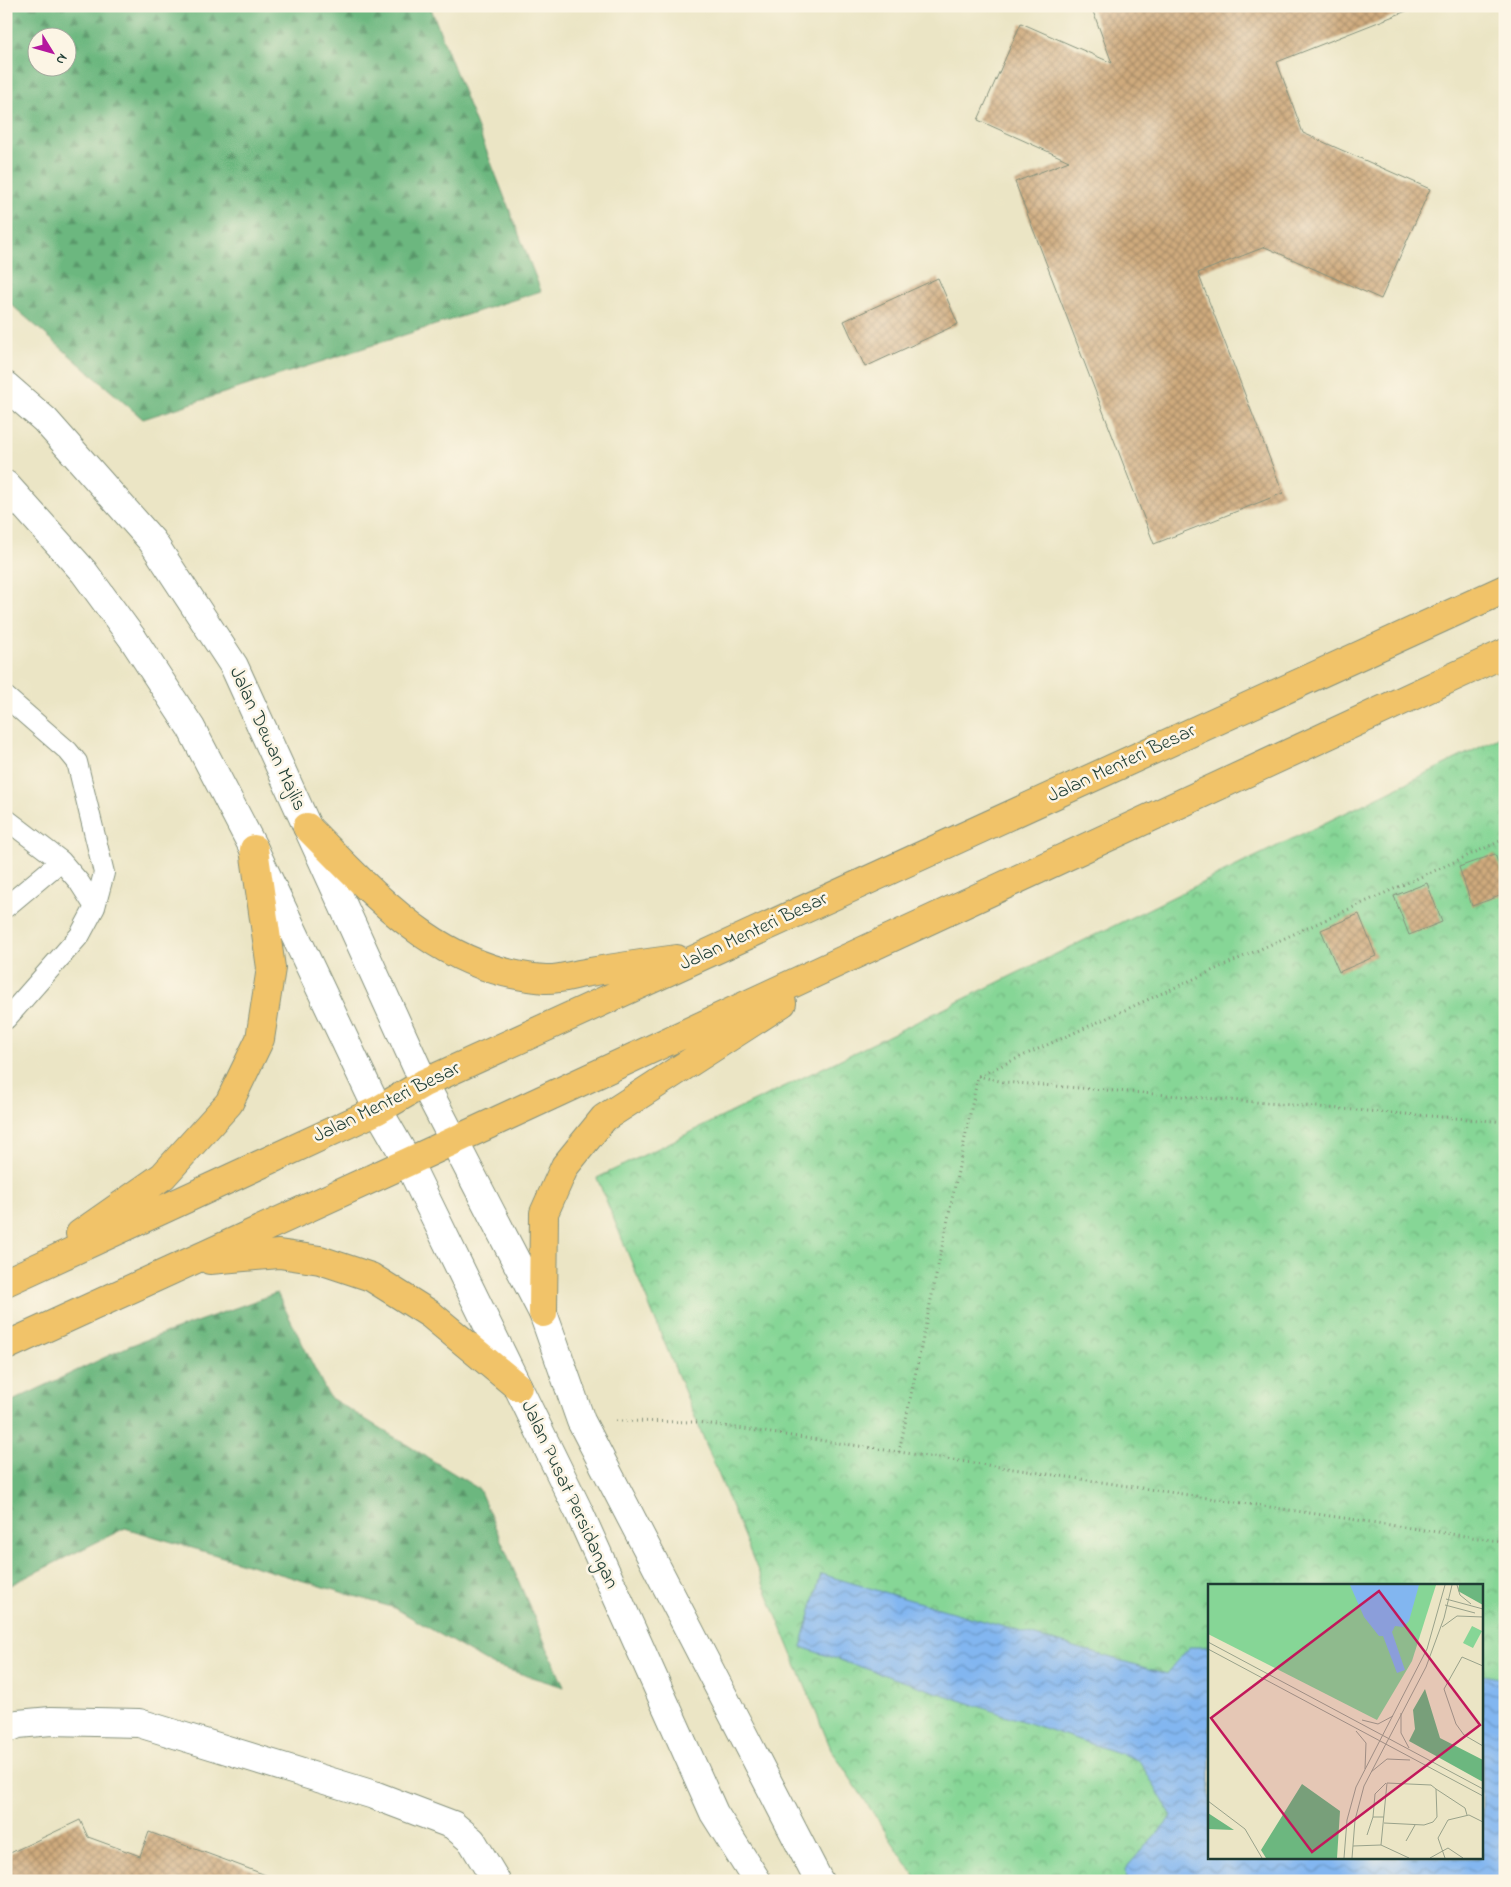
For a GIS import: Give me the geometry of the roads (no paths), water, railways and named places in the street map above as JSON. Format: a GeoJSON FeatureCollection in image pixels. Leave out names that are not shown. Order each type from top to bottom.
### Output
{"type":"FeatureCollection","features":[{"type":"Feature","properties":{"kind":"main road","name":"Jalan Menteri Besar"},"geometry":{"type":"LineString","coordinates":[[14,1278],[378,1110],[424,1084],[1505,588]]}},
{"type":"Feature","properties":{"kind":"main road"},"geometry":{"type":"LineString","coordinates":[[6,1346],[408,1162],[1505,653]]}},
{"type":"Feature","properties":{"kind":"main road"},"geometry":{"type":"LineString","coordinates":[[307,827],[385,905],[439,946],[491,969],[546,980],[620,966],[703,956]]}},
{"type":"Feature","properties":{"kind":"main road"},"geometry":{"type":"LineString","coordinates":[[14,1278],[163,1176],[229,1103],[260,1039],[271,968],[254,849]]}},
{"type":"Feature","properties":{"kind":"main road"},"geometry":{"type":"LineString","coordinates":[[543,1313],[544,1213],[565,1166],[604,1118],[743,1029],[847,958]]}},
{"type":"Feature","properties":{"kind":"main road"},"geometry":{"type":"LineString","coordinates":[[191,1261],[280,1254],[320,1260],[371,1277],[430,1314],[518,1387]]}},
{"type":"Feature","properties":{"kind":"street","name":"Jalan Dewan Majlis"},"geometry":{"type":"LineString","coordinates":[[6,386],[44,420],[152,542],[234,666],[424,1084],[455,1140]]}},
{"type":"Feature","properties":{"kind":"street"},"geometry":{"type":"LineString","coordinates":[[6,484],[84,572],[133,639],[191,728],[254,849],[378,1110]]}},
{"type":"Feature","properties":{"kind":"street","name":"Jalan Pusat Persidangan"},"geometry":{"type":"LineString","coordinates":[[378,1110],[408,1162],[579,1512],[714,1813],[757,1881]]}},
{"type":"Feature","properties":{"kind":"street"},"geometry":{"type":"LineString","coordinates":[[455,1140],[543,1313],[581,1421],[819,1881]]}},
{"type":"Feature","properties":{"kind":"street"},"geometry":{"type":"LineString","coordinates":[[6,1729],[18,1724],[51,1721],[139,1722],[355,1789],[453,1826],[472,1841],[496,1881]]}},
{"type":"Feature","properties":{"kind":"lane"},"geometry":{"type":"LineString","coordinates":[[6,697],[68,750],[77,762],[104,873],[96,907],[80,935],[6,1018]]}},
{"type":"Feature","properties":{"kind":"lane"},"geometry":{"type":"LineString","coordinates":[[6,819],[62,862],[79,882],[96,907]]}},
{"type":"Feature","properties":{"kind":"lane"},"geometry":{"type":"LineString","coordinates":[[6,907],[62,862]]}},
{"type":"Feature","properties":{"kind":"water"},"geometry":{"type":"Polygon","coordinates":[[[821,1574],[1167,1674],[1189,1647],[1208,1647],[1208,1860],[1484,1860],[1484,1675],[1505,1679],[1505,1881],[1126,1881],[1125,1869],[1172,1816],[1139,1760],[801,1647],[821,1574]]]}}]}
